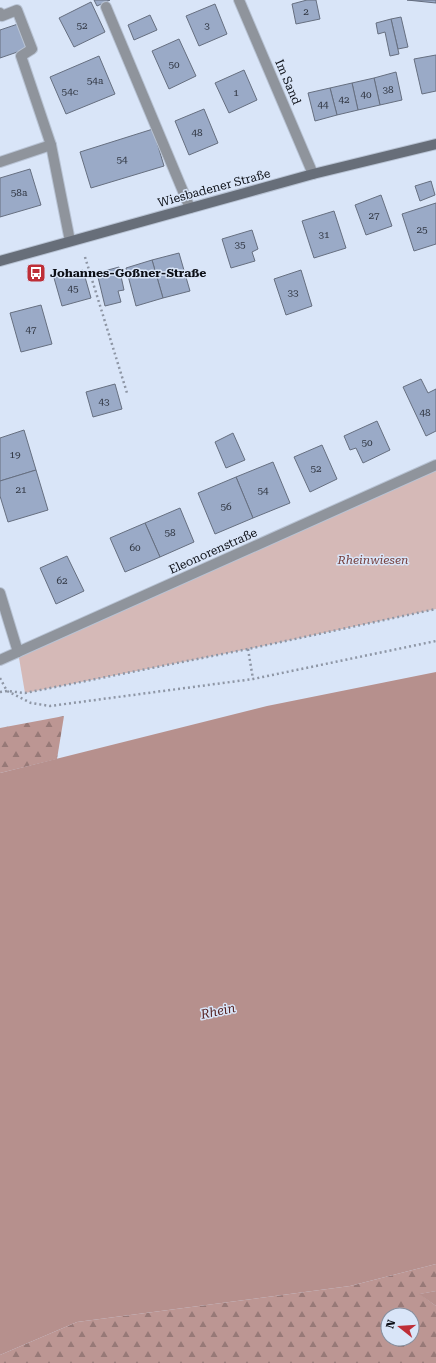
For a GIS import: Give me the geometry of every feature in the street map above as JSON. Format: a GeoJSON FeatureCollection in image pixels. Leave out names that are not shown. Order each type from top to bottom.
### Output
{"type":"FeatureCollection","features":[{"type":"Feature","properties":{"kind":"main road","name":"Wiesbadener Straße"},"geometry":{"type":"LineString","coordinates":[[0,260],[313,174],[436,144]]}},
{"type":"Feature","properties":{"kind":"street","name":"Im Sand"},"geometry":{"type":"LineString","coordinates":[[239,0],[313,174]]}},
{"type":"Feature","properties":{"kind":"street"},"geometry":{"type":"LineString","coordinates":[[106,7],[190,208]]}},
{"type":"Feature","properties":{"kind":"street"},"geometry":{"type":"LineString","coordinates":[[0,13],[2,16],[17,10],[32,49],[21,56],[51,145],[70,241]]}},
{"type":"Feature","properties":{"kind":"street"},"geometry":{"type":"LineString","coordinates":[[0,162],[51,145]]}},
{"type":"Feature","properties":{"kind":"street","name":"Eleonorenstraße"},"geometry":{"type":"LineString","coordinates":[[0,660],[436,465]]}},
{"type":"Feature","properties":{"kind":"street"},"geometry":{"type":"LineString","coordinates":[[0,593],[18,652]]}},
{"type":"Feature","properties":{"kind":"path"},"geometry":{"type":"LineString","coordinates":[[85,257],[127,393]]}},
{"type":"Feature","properties":{"kind":"path"},"geometry":{"type":"LineString","coordinates":[[0,692],[25,692],[248,649],[436,609]]}},
{"type":"Feature","properties":{"kind":"path"},"geometry":{"type":"LineString","coordinates":[[0,678],[7,691],[31,703],[50,706],[253,679],[436,641]]}},
{"type":"Feature","properties":{"kind":"path"},"geometry":{"type":"LineString","coordinates":[[248,649],[253,679]]}},
{"type":"Feature","properties":{"kind":"green space","name":"Rheinwiesen"},"geometry":{"type":"Polygon","coordinates":[[[436,465],[436,609],[248,649],[25,693],[18,652],[436,465]]]}},
{"type":"Feature","properties":{"kind":"green space"},"geometry":{"type":"Polygon","coordinates":[[[64,716],[57,759],[0,773],[0,728],[64,716]]]}},
{"type":"Feature","properties":{"kind":"green space"},"geometry":{"type":"Polygon","coordinates":[[[436,1264],[436,1291],[420,1294],[436,1306],[436,1363],[0,1363],[0,1355],[77,1322],[350,1286],[436,1264]]]}},
{"type":"Feature","properties":{"kind":"water","name":"Rhein"},"geometry":{"type":"Polygon","coordinates":[[[436,672],[436,1264],[350,1286],[77,1322],[0,1355],[0,773],[267,706],[436,672]]]}},
{"type":"Feature","properties":{"kind":"water"},"geometry":{"type":"Polygon","coordinates":[[[436,1291],[436,1306],[419,1294],[436,1291]]]}},
{"type":"Feature","properties":{"kind":"building"},"geometry":{"type":"Polygon","coordinates":[[[94,0],[110,0],[97,6],[94,0]]]}},
{"type":"Feature","properties":{"kind":"building"},"geometry":{"type":"Polygon","coordinates":[[[307,0],[316,0],[320,19],[296,24],[292,4],[307,0]]]}},
{"type":"Feature","properties":{"kind":"building"},"geometry":{"type":"Polygon","coordinates":[[[407,0],[436,0],[436,3],[407,0]]]}},
{"type":"Feature","properties":{"kind":"building"},"geometry":{"type":"Polygon","coordinates":[[[91,2],[105,32],[74,47],[59,18],[91,2]]]}},
{"type":"Feature","properties":{"kind":"building"},"geometry":{"type":"Polygon","coordinates":[[[215,4],[227,34],[199,46],[186,16],[215,4]]]}},
{"type":"Feature","properties":{"kind":"building"},"geometry":{"type":"Polygon","coordinates":[[[150,15],[157,30],[134,40],[128,25],[150,15]]]}},
{"type":"Feature","properties":{"kind":"building"},"geometry":{"type":"Polygon","coordinates":[[[401,17],[408,47],[398,49],[391,19],[401,17]]]}},
{"type":"Feature","properties":{"kind":"building"},"geometry":{"type":"Polygon","coordinates":[[[391,19],[399,54],[390,56],[385,32],[378,34],[376,23],[391,19]]]}},
{"type":"Feature","properties":{"kind":"building"},"geometry":{"type":"Polygon","coordinates":[[[21,23],[29,48],[0,58],[0,30],[21,23]]]}},
{"type":"Feature","properties":{"kind":"building"},"geometry":{"type":"Polygon","coordinates":[[[179,39],[196,76],[169,89],[152,51],[179,39]]]}},
{"type":"Feature","properties":{"kind":"building"},"geometry":{"type":"Polygon","coordinates":[[[436,55],[436,91],[422,94],[414,59],[436,55]]]}},
{"type":"Feature","properties":{"kind":"building"},"geometry":{"type":"Polygon","coordinates":[[[99,56],[115,94],[66,114],[50,77],[99,56]]]}},
{"type":"Feature","properties":{"kind":"building"},"geometry":{"type":"Polygon","coordinates":[[[244,70],[257,100],[229,113],[215,83],[244,70]]]}},
{"type":"Feature","properties":{"kind":"building"},"geometry":{"type":"Polygon","coordinates":[[[396,72],[402,100],[380,105],[374,78],[396,72]]]}},
{"type":"Feature","properties":{"kind":"building"},"geometry":{"type":"Polygon","coordinates":[[[374,78],[380,105],[358,110],[352,83],[374,78]]]}},
{"type":"Feature","properties":{"kind":"building"},"geometry":{"type":"Polygon","coordinates":[[[352,83],[358,110],[337,115],[330,88],[352,83]]]}},
{"type":"Feature","properties":{"kind":"building"},"geometry":{"type":"Polygon","coordinates":[[[330,88],[337,115],[315,121],[308,93],[330,88]]]}},
{"type":"Feature","properties":{"kind":"building"},"geometry":{"type":"Polygon","coordinates":[[[204,109],[218,143],[189,155],[175,121],[204,109]]]}},
{"type":"Feature","properties":{"kind":"building"},"geometry":{"type":"Polygon","coordinates":[[[153,129],[164,166],[91,188],[80,152],[153,129]]]}},
{"type":"Feature","properties":{"kind":"building"},"geometry":{"type":"Polygon","coordinates":[[[30,169],[41,205],[0,217],[0,178],[30,169]]]}},
{"type":"Feature","properties":{"kind":"building"},"geometry":{"type":"Polygon","coordinates":[[[431,181],[435,195],[420,201],[415,186],[431,181]]]}},
{"type":"Feature","properties":{"kind":"building"},"geometry":{"type":"Polygon","coordinates":[[[381,195],[392,226],[366,235],[355,205],[381,195]]]}},
{"type":"Feature","properties":{"kind":"building"},"geometry":{"type":"Polygon","coordinates":[[[436,203],[436,244],[414,251],[402,214],[436,203]]]}},
{"type":"Feature","properties":{"kind":"building"},"geometry":{"type":"Polygon","coordinates":[[[334,211],[346,248],[314,258],[302,221],[334,211]]]}},
{"type":"Feature","properties":{"kind":"building"},"geometry":{"type":"Polygon","coordinates":[[[252,230],[258,249],[252,252],[255,261],[231,268],[222,239],[252,230]]]}},
{"type":"Feature","properties":{"kind":"building"},"geometry":{"type":"Polygon","coordinates":[[[179,253],[190,291],[163,298],[152,260],[179,253]]]}},
{"type":"Feature","properties":{"kind":"building"},"geometry":{"type":"Polygon","coordinates":[[[152,260],[163,298],[136,306],[126,268],[152,260]]]}},
{"type":"Feature","properties":{"kind":"building"},"geometry":{"type":"Polygon","coordinates":[[[119,267],[124,290],[118,291],[121,302],[105,306],[97,273],[119,267]]]}},
{"type":"Feature","properties":{"kind":"building"},"geometry":{"type":"Polygon","coordinates":[[[38,268],[39,272],[28,275],[27,271],[38,268]]]}},
{"type":"Feature","properties":{"kind":"building"},"geometry":{"type":"Polygon","coordinates":[[[83,270],[91,298],[62,306],[54,278],[83,270]]]}},
{"type":"Feature","properties":{"kind":"building"},"geometry":{"type":"Polygon","coordinates":[[[301,270],[312,306],[286,315],[274,279],[301,270]]]}},
{"type":"Feature","properties":{"kind":"building"},"geometry":{"type":"Polygon","coordinates":[[[41,305],[52,344],[21,352],[10,313],[41,305]]]}},
{"type":"Feature","properties":{"kind":"building"},"geometry":{"type":"Polygon","coordinates":[[[421,379],[428,393],[436,389],[436,431],[426,436],[403,387],[421,379]]]}},
{"type":"Feature","properties":{"kind":"building"},"geometry":{"type":"Polygon","coordinates":[[[115,384],[122,409],[93,417],[86,392],[115,384]]]}},
{"type":"Feature","properties":{"kind":"building"},"geometry":{"type":"Polygon","coordinates":[[[377,421],[390,450],[363,463],[356,448],[350,450],[344,436],[377,421]]]}},
{"type":"Feature","properties":{"kind":"building"},"geometry":{"type":"Polygon","coordinates":[[[24,430],[36,470],[0,481],[0,438],[24,430]]]}},
{"type":"Feature","properties":{"kind":"building"},"geometry":{"type":"Polygon","coordinates":[[[233,433],[245,460],[226,468],[215,442],[233,433]]]}},
{"type":"Feature","properties":{"kind":"building"},"geometry":{"type":"Polygon","coordinates":[[[322,445],[337,479],[310,492],[294,457],[322,445]]]}},
{"type":"Feature","properties":{"kind":"building"},"geometry":{"type":"Polygon","coordinates":[[[273,462],[290,503],[253,518],[236,477],[273,462]]]}},
{"type":"Feature","properties":{"kind":"building"},"geometry":{"type":"Polygon","coordinates":[[[36,470],[48,510],[8,522],[0,496],[0,481],[36,470]]]}},
{"type":"Feature","properties":{"kind":"building"},"geometry":{"type":"Polygon","coordinates":[[[236,477],[253,518],[215,534],[198,493],[236,477]]]}},
{"type":"Feature","properties":{"kind":"building"},"geometry":{"type":"Polygon","coordinates":[[[180,508],[194,542],[160,557],[145,523],[180,508]]]}},
{"type":"Feature","properties":{"kind":"building"},"geometry":{"type":"Polygon","coordinates":[[[145,523],[160,557],[125,572],[110,538],[145,523]]]}},
{"type":"Feature","properties":{"kind":"building"},"geometry":{"type":"Polygon","coordinates":[[[67,556],[84,591],[56,604],[40,568],[67,556]]]}},
{"type":"Feature","properties":{"kind":"place","name":"Johannes-Goßner-Straße"},"geometry":{"type":"Point","coordinates":[36,273]}}]}
